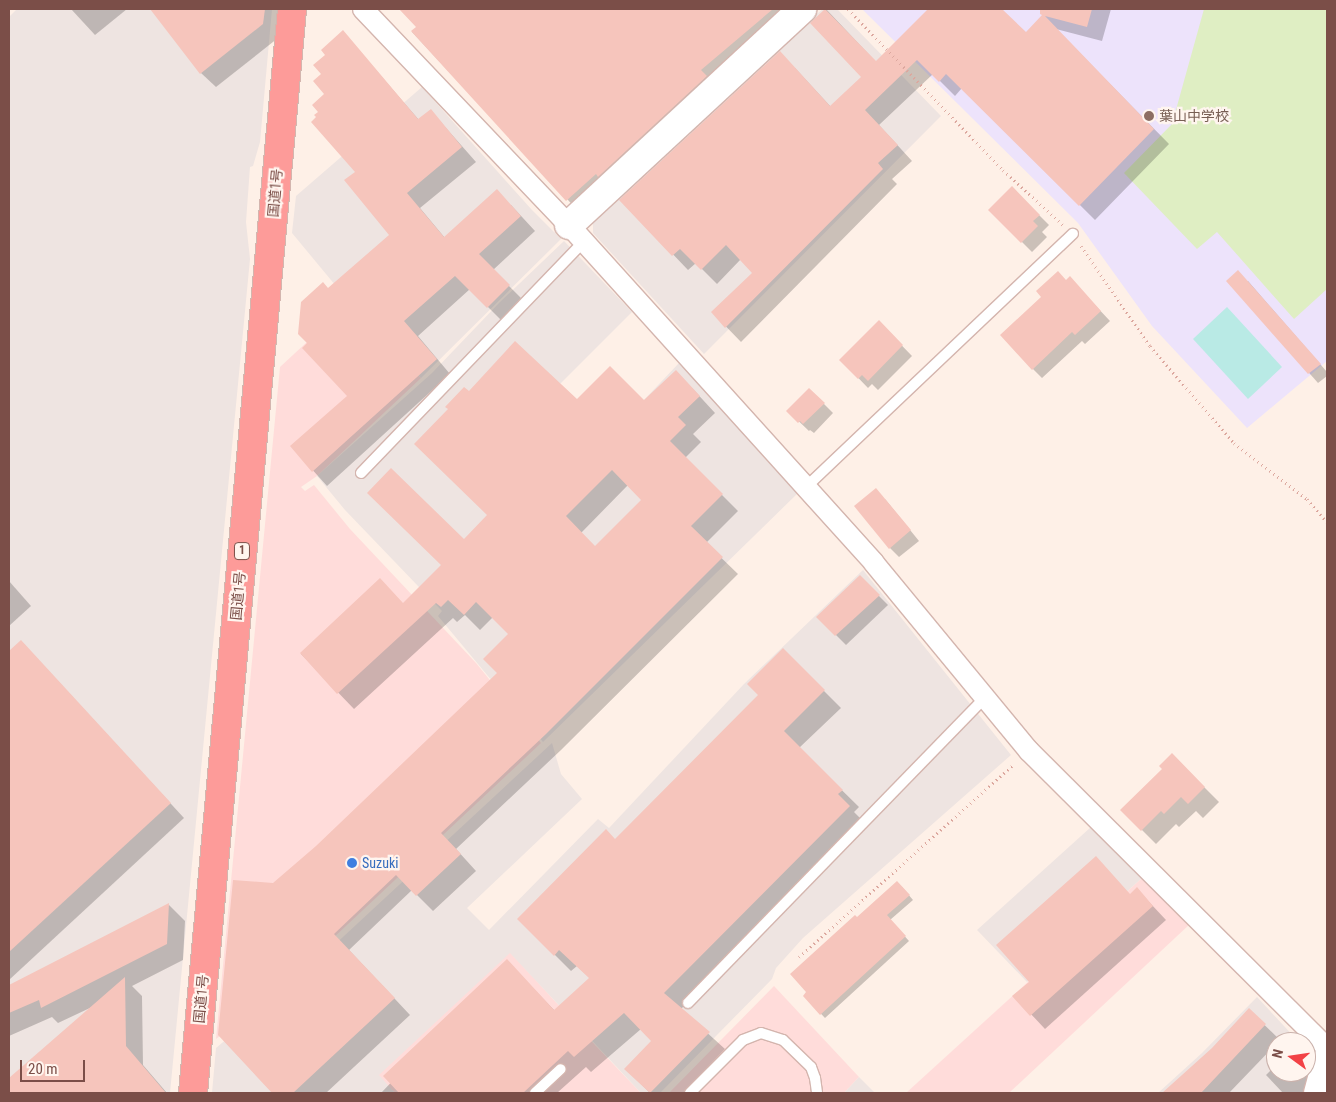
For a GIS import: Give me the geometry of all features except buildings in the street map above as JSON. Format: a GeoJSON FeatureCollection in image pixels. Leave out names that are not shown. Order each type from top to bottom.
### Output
{"type":"FeatureCollection","features":[{"type":"Feature","properties":{"kind":"highway","name":"国道1号"},"geometry":{"type":"LineString","coordinates":[[192,1093],[292,9]]}},
{"type":"Feature","properties":{"kind":"street"},"geometry":{"type":"LineString","coordinates":[[363,9],[576,233],[874,562],[1029,751],[1327,1048]]}},
{"type":"Feature","properties":{"kind":"street"},"geometry":{"type":"LineString","coordinates":[[576,233],[802,9]]}},
{"type":"Feature","properties":{"kind":"street"},"geometry":{"type":"LineString","coordinates":[[1318,1093],[1327,1059]]}},
{"type":"Feature","properties":{"kind":"lane"},"geometry":{"type":"LineString","coordinates":[[361,473],[576,233]]}},
{"type":"Feature","properties":{"kind":"lane"},"geometry":{"type":"LineString","coordinates":[[806,487],[1073,234]]}},
{"type":"Feature","properties":{"kind":"lane"},"geometry":{"type":"LineString","coordinates":[[688,1003],[985,698]]}},
{"type":"Feature","properties":{"kind":"lane"},"geometry":{"type":"LineString","coordinates":[[690,1093],[743,1040],[760,1033],[783,1040],[811,1067],[817,1093]]}},
{"type":"Feature","properties":{"kind":"lane"},"geometry":{"type":"LineString","coordinates":[[535,1093],[562,1069]]}},
{"type":"Feature","properties":{"kind":"path"},"geometry":{"type":"LineString","coordinates":[[848,9],[1003,170],[1073,234],[1150,346],[1234,443],[1307,499],[1327,522]]}},
{"type":"Feature","properties":{"kind":"path"},"geometry":{"type":"LineString","coordinates":[[799,957],[1029,751]]}},
{"type":"Feature","properties":{"kind":"shaded area"},"geometry":{"type":"Polygon","coordinates":[[[17,9],[272,9],[260,142],[253,166],[250,167],[246,222],[250,259],[170,1093],[9,1093],[9,17],[17,9]]]}},
{"type":"Feature","properties":{"kind":"shaded area"},"geometry":{"type":"Polygon","coordinates":[[[823,9],[837,9],[941,116],[704,354],[593,233],[593,220],[708,102],[823,9]]]}},
{"type":"Feature","properties":{"kind":"shaded area","name":"葉山中学校"},"geometry":{"type":"Polygon","coordinates":[[[862,9],[1327,9],[1327,361],[1247,428],[1152,326],[1078,223],[862,9]]]}},
{"type":"Feature","properties":{"kind":"shaded area"},"geometry":{"type":"Polygon","coordinates":[[[422,87],[532,210],[561,239],[421,378],[355,309],[292,233],[296,196],[422,87]]]}},
{"type":"Feature","properties":{"kind":"shaded area"},"geometry":{"type":"Polygon","coordinates":[[[564,241],[632,312],[515,429],[568,480],[679,363],[798,493],[543,742],[438,616],[442,611],[345,510],[317,476],[432,373],[500,302],[564,241]]]}},
{"type":"Feature","properties":{"kind":"shaded area"},"geometry":{"type":"Polygon","coordinates":[[[357,311],[421,378],[317,476],[301,487],[305,491],[314,485],[350,529],[476,663],[541,743],[266,1001],[216,1039],[280,367],[335,316],[357,311]]]}},
{"type":"Feature","properties":{"kind":"shaded area"},"geometry":{"type":"Polygon","coordinates":[[[863,570],[1011,755],[803,938],[776,968],[772,979],[660,1093],[641,1093],[510,953],[379,1075],[395,1093],[212,1093],[216,1048],[288,988],[552,743],[561,774],[582,799],[467,908],[489,930],[598,819],[609,828],[744,684],[863,570]]]}},
{"type":"Feature","properties":{"kind":"shaded area"},"geometry":{"type":"Polygon","coordinates":[[[1091,827],[1143,877],[1027,982],[977,930],[1091,827]]]}},
{"type":"Feature","properties":{"kind":"shaded area"},"geometry":{"type":"Polygon","coordinates":[[[1143,877],[1190,924],[1009,1093],[906,1093],[1143,877]]]}},
{"type":"Feature","properties":{"kind":"shaded area"},"geometry":{"type":"Polygon","coordinates":[[[510,952],[641,1093],[395,1093],[378,1075],[510,952]]]}},
{"type":"Feature","properties":{"kind":"shaded area"},"geometry":{"type":"Polygon","coordinates":[[[774,986],[859,1077],[844,1093],[669,1093],[774,986]]]}},
{"type":"Feature","properties":{"kind":"shaded area"},"geometry":{"type":"Polygon","coordinates":[[[1257,997],[1290,1032],[1266,1032],[1266,1082],[1306,1082],[1303,1093],[1158,1093],[1202,1053],[1257,997]]]}},
{"type":"Feature","properties":{"kind":"shaded area"},"geometry":{"type":"Polygon","coordinates":[[[859,1077],[875,1093],[844,1093],[859,1077]]]}},
{"type":"Feature","properties":{"kind":"green space"},"geometry":{"type":"Polygon","coordinates":[[[1204,9],[1327,9],[1327,289],[1294,319],[1217,232],[1197,249],[1124,173],[1172,124],[1204,9]]]}},
{"type":"Feature","properties":{"kind":"water"},"geometry":{"type":"Polygon","coordinates":[[[1227,307],[1282,367],[1248,399],[1193,339],[1227,307]]]}},
{"type":"Feature","properties":{"kind":"place","name":"葉山中学校"},"geometry":{"type":"Point","coordinates":[1149,116]}},
{"type":"Feature","properties":{"kind":"place","name":"Suzuki"},"geometry":{"type":"Point","coordinates":[352,863]}}]}
